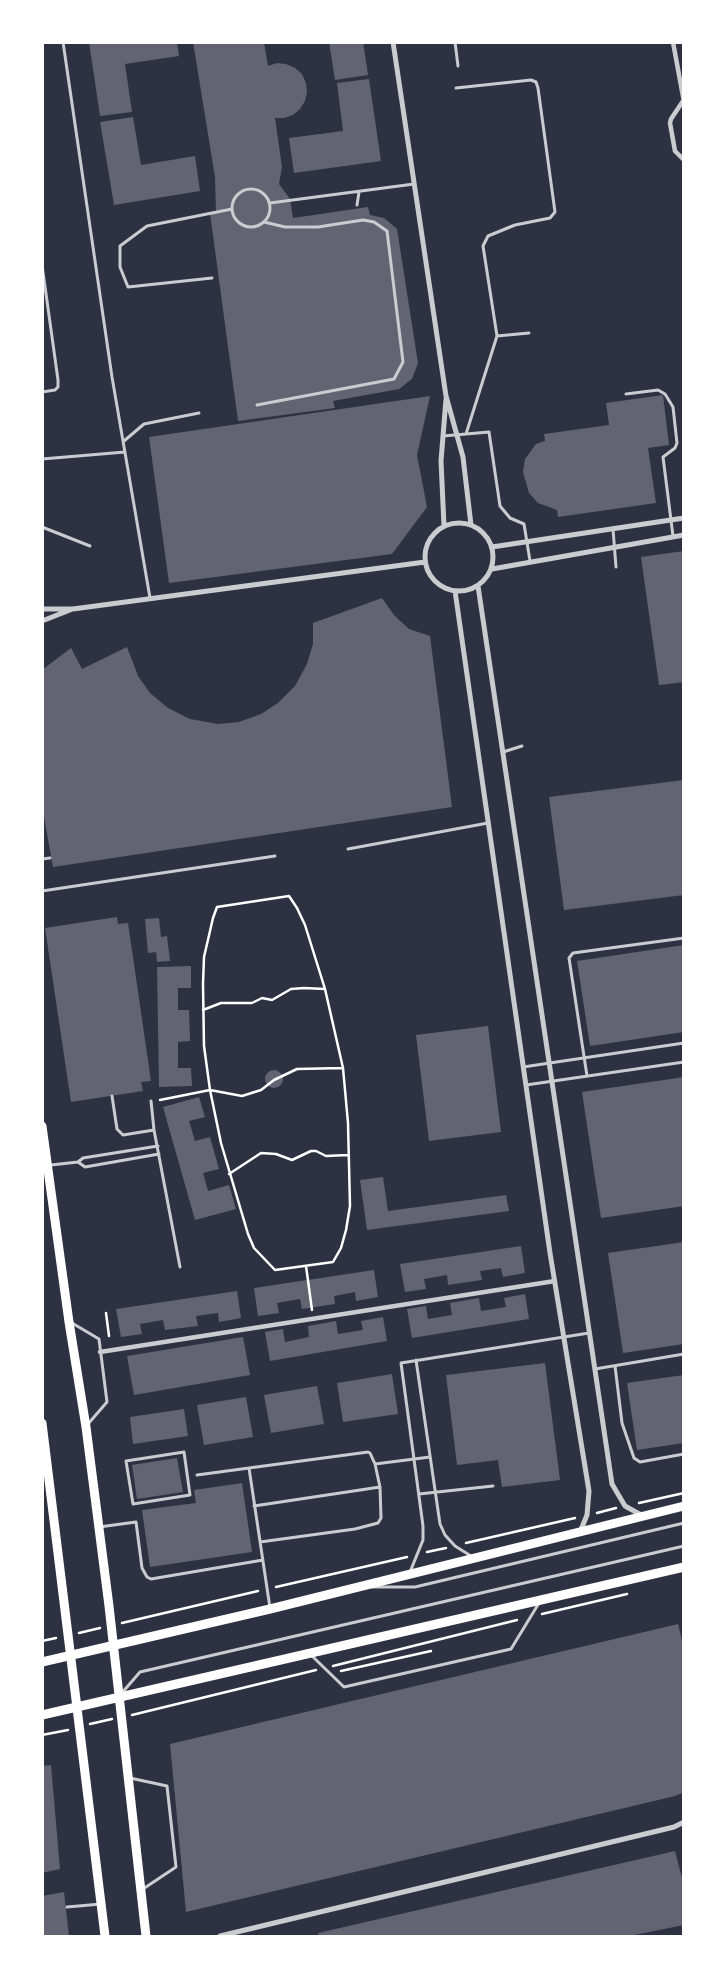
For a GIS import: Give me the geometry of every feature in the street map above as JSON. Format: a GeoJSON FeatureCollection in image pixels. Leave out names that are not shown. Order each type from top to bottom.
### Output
{"type":"FeatureCollection","features":[{"type":"Feature","properties":{"kind":"main road"},"geometry":{"type":"LineString","coordinates":[[42,1126],[46,1166],[86,1427],[114,1646],[146,1936]]}},
{"type":"Feature","properties":{"kind":"main road"},"geometry":{"type":"LineString","coordinates":[[42,1423],[105,1936]]}},
{"type":"Feature","properties":{"kind":"main road"},"geometry":{"type":"LineString","coordinates":[[42,1662],[270,1609],[684,1506]]}},
{"type":"Feature","properties":{"kind":"main road"},"geometry":{"type":"LineString","coordinates":[[42,1715],[684,1567]]}},
{"type":"Feature","properties":{"kind":"street"},"geometry":{"type":"LineString","coordinates":[[393,42],[446,396],[463,457],[471,525]]}},
{"type":"Feature","properties":{"kind":"street"},"geometry":{"type":"LineString","coordinates":[[673,42],[683,101],[670,123],[675,151],[684,160]]}},
{"type":"Feature","properties":{"kind":"street"},"geometry":{"type":"LineString","coordinates":[[444,526],[441,462],[446,396]]}},
{"type":"Feature","properties":{"kind":"street"},"geometry":{"type":"LineString","coordinates":[[492,547],[684,518]]}},
{"type":"Feature","properties":{"kind":"street"},"geometry":{"type":"LineString","coordinates":[[462,523],[471,525],[484,534],[492,547],[494,558],[492,568],[478,586],[463,592],[455,592],[435,582],[428,573],[425,552],[428,541],[444,526],[462,523]]}},
{"type":"Feature","properties":{"kind":"street"},"geometry":{"type":"LineString","coordinates":[[492,568],[684,535]]}},
{"type":"Feature","properties":{"kind":"street"},"geometry":{"type":"LineString","coordinates":[[42,609],[73,609],[425,562]]}},
{"type":"Feature","properties":{"kind":"street"},"geometry":{"type":"LineString","coordinates":[[478,586],[550,1080],[612,1484],[625,1506],[643,1516]]}},
{"type":"Feature","properties":{"kind":"street"},"geometry":{"type":"LineString","coordinates":[[455,592],[554,1281],[589,1491],[587,1515],[580,1532]]}},
{"type":"Feature","properties":{"kind":"street"},"geometry":{"type":"LineString","coordinates":[[42,621],[73,609]]}},
{"type":"Feature","properties":{"kind":"street"},"geometry":{"type":"LineString","coordinates":[[100,1352],[554,1281]]}},
{"type":"Feature","properties":{"kind":"street"},"geometry":{"type":"LineString","coordinates":[[220,1936],[674,1827],[684,1822]]}},
{"type":"Feature","properties":{"kind":"lane"},"geometry":{"type":"LineString","coordinates":[[63,42],[125,452],[150,599]]}},
{"type":"Feature","properties":{"kind":"lane"},"geometry":{"type":"LineString","coordinates":[[455,42],[458,66]]}},
{"type":"Feature","properties":{"kind":"lane"},"geometry":{"type":"LineString","coordinates":[[456,88],[531,80],[536,82],[554,212],[550,218],[515,225],[488,236],[483,246],[497,336],[466,434]]}},
{"type":"Feature","properties":{"kind":"lane"},"geometry":{"type":"LineString","coordinates":[[270,203],[415,184]]}},
{"type":"Feature","properties":{"kind":"lane"},"geometry":{"type":"LineString","coordinates":[[245,190],[263,192],[270,203],[270,213],[264,222],[259,225],[247,226],[237,220],[232,209],[235,198],[245,190]]}},
{"type":"Feature","properties":{"kind":"lane"},"geometry":{"type":"LineString","coordinates":[[357,205],[359,192]]}},
{"type":"Feature","properties":{"kind":"lane"},"geometry":{"type":"LineString","coordinates":[[212,278],[128,287],[120,267],[120,246],[147,226],[232,209]]}},
{"type":"Feature","properties":{"kind":"lane"},"geometry":{"type":"LineString","coordinates":[[257,405],[394,379],[403,362],[387,231],[374,222],[363,220],[318,227],[284,227],[264,222]]}},
{"type":"Feature","properties":{"kind":"lane"},"geometry":{"type":"LineString","coordinates":[[42,265],[58,380],[58,387],[55,390],[42,392]]}},
{"type":"Feature","properties":{"kind":"lane"},"geometry":{"type":"LineString","coordinates":[[497,336],[529,333]]}},
{"type":"Feature","properties":{"kind":"lane"},"geometry":{"type":"LineString","coordinates":[[626,394],[658,390],[665,394],[673,407],[677,443],[675,448],[663,457],[673,536]]}},
{"type":"Feature","properties":{"kind":"lane"},"geometry":{"type":"LineString","coordinates":[[124,442],[144,424],[199,413]]}},
{"type":"Feature","properties":{"kind":"lane"},"geometry":{"type":"LineString","coordinates":[[443,436],[489,432],[500,506],[510,518],[524,524],[530,561]]}},
{"type":"Feature","properties":{"kind":"lane"},"geometry":{"type":"LineString","coordinates":[[42,459],[125,452]]}},
{"type":"Feature","properties":{"kind":"lane"},"geometry":{"type":"LineString","coordinates":[[42,527],[90,546]]}},
{"type":"Feature","properties":{"kind":"lane"},"geometry":{"type":"LineString","coordinates":[[613,529],[616,567]]}},
{"type":"Feature","properties":{"kind":"lane"},"geometry":{"type":"LineString","coordinates":[[503,752],[522,746]]}},
{"type":"Feature","properties":{"kind":"lane"},"geometry":{"type":"LineString","coordinates":[[348,849],[488,823]]}},
{"type":"Feature","properties":{"kind":"lane"},"geometry":{"type":"LineString","coordinates":[[42,890],[275,856]]}},
{"type":"Feature","properties":{"kind":"lane"},"geometry":{"type":"LineString","coordinates":[[42,859],[50,858]]}},
{"type":"Feature","properties":{"kind":"lane"},"geometry":{"type":"LineString","coordinates":[[587,1076],[569,958],[573,953],[684,938]]}},
{"type":"Feature","properties":{"kind":"lane"},"geometry":{"type":"LineString","coordinates":[[523,1067],[684,1043]]}},
{"type":"Feature","properties":{"kind":"lane"},"geometry":{"type":"LineString","coordinates":[[525,1085],[684,1062]]}},
{"type":"Feature","properties":{"kind":"lane"},"geometry":{"type":"LineString","coordinates":[[112,1096],[117,1129],[122,1135],[154,1130]]}},
{"type":"Feature","properties":{"kind":"lane"},"geometry":{"type":"LineString","coordinates":[[151,1101],[154,1130],[180,1267]]}},
{"type":"Feature","properties":{"kind":"lane"},"geometry":{"type":"LineString","coordinates":[[46,1166],[78,1162],[83,1158],[158,1146]]}},
{"type":"Feature","properties":{"kind":"lane"},"geometry":{"type":"LineString","coordinates":[[78,1162],[85,1166],[159,1154]]}},
{"type":"Feature","properties":{"kind":"lane"},"geometry":{"type":"LineString","coordinates":[[69,1322],[98,1339],[107,1402],[86,1427]]}},
{"type":"Feature","properties":{"kind":"lane"},"geometry":{"type":"LineString","coordinates":[[409,1574],[423,1540],[423,1526],[401,1363],[590,1333]]}},
{"type":"Feature","properties":{"kind":"lane"},"geometry":{"type":"LineString","coordinates":[[595,1369],[684,1354]]}},
{"type":"Feature","properties":{"kind":"lane"},"geometry":{"type":"LineString","coordinates":[[416,1360],[440,1524],[445,1535],[454,1546],[475,1558]]}},
{"type":"Feature","properties":{"kind":"lane"},"geometry":{"type":"LineString","coordinates":[[615,1366],[622,1423],[634,1458],[640,1462],[684,1454]]}},
{"type":"Feature","properties":{"kind":"lane"},"geometry":{"type":"LineString","coordinates":[[184,1452],[190,1496],[132,1504],[126,1461],[184,1452]]}},
{"type":"Feature","properties":{"kind":"lane"},"geometry":{"type":"LineString","coordinates":[[197,1475],[368,1452],[375,1464],[380,1487],[381,1518],[378,1523],[355,1529],[260,1542]]}},
{"type":"Feature","properties":{"kind":"lane"},"geometry":{"type":"LineString","coordinates":[[375,1464],[430,1457]]}},
{"type":"Feature","properties":{"kind":"lane"},"geometry":{"type":"LineString","coordinates":[[249,1468],[270,1609]]}},
{"type":"Feature","properties":{"kind":"lane"},"geometry":{"type":"LineString","coordinates":[[419,1494],[493,1486]]}},
{"type":"Feature","properties":{"kind":"lane"},"geometry":{"type":"LineString","coordinates":[[254,1506],[380,1487]]}},
{"type":"Feature","properties":{"kind":"lane"},"geometry":{"type":"LineString","coordinates":[[98,1527],[136,1522],[142,1568],[146,1577],[151,1579],[263,1560]]}},
{"type":"Feature","properties":{"kind":"lane"},"geometry":{"type":"LineString","coordinates":[[355,1587],[415,1587],[684,1523]]}},
{"type":"Feature","properties":{"kind":"lane"},"geometry":{"type":"LineString","coordinates":[[120,1697],[140,1672],[684,1546]]}},
{"type":"Feature","properties":{"kind":"lane"},"geometry":{"type":"LineString","coordinates":[[309,1653],[344,1687],[511,1649],[541,1600]]}},
{"type":"Feature","properties":{"kind":"lane"},"geometry":{"type":"LineString","coordinates":[[128,1778],[167,1786],[176,1867],[141,1890]]}},
{"type":"Feature","properties":{"kind":"lane"},"geometry":{"type":"LineString","coordinates":[[66,1908],[101,1904]]}},
{"type":"Feature","properties":{"kind":"path"},"geometry":{"type":"LineString","coordinates":[[288,896],[297,908],[305,925],[325,989],[343,1068],[349,1155],[350,1206],[346,1230],[341,1248],[333,1262],[275,1270],[254,1248],[248,1234],[229,1174],[210,1090],[204,1046],[204,957],[212,918],[217,907],[288,896]]}},
{"type":"Feature","properties":{"kind":"path"},"geometry":{"type":"LineString","coordinates":[[203,1010],[221,1003],[252,1004],[262,998],[272,1000],[291,989],[325,989]]}},
{"type":"Feature","properties":{"kind":"path"},"geometry":{"type":"LineString","coordinates":[[151,1101],[210,1090],[242,1096],[260,1090],[274,1080],[297,1069],[343,1068]]}},
{"type":"Feature","properties":{"kind":"path"},"geometry":{"type":"LineString","coordinates":[[229,1174],[262,1153],[276,1154],[292,1160],[311,1151],[316,1151],[326,1156],[349,1155]]}},
{"type":"Feature","properties":{"kind":"path"},"geometry":{"type":"LineString","coordinates":[[306,1266],[314,1318]]}},
{"type":"Feature","properties":{"kind":"path"},"geometry":{"type":"LineString","coordinates":[[106,1315],[109,1336]]}},
{"type":"Feature","properties":{"kind":"path"},"geometry":{"type":"LineString","coordinates":[[42,1641],[684,1492]]}},
{"type":"Feature","properties":{"kind":"path"},"geometry":{"type":"LineString","coordinates":[[42,1735],[636,1592]]}},
{"type":"Feature","properties":{"kind":"path"},"geometry":{"type":"LineString","coordinates":[[330,1674],[430,1650]]}},
{"type":"Feature","properties":{"kind":"building"},"geometry":{"type":"Polygon","coordinates":[[[89,42],[177,42],[179,56],[125,64],[132,112],[100,116],[89,42]]]}},
{"type":"Feature","properties":{"kind":"building"},"geometry":{"type":"Polygon","coordinates":[[[193,42],[264,42],[268,66],[277,63],[286,64],[302,74],[307,92],[305,101],[293,115],[275,118],[282,167],[279,184],[290,199],[293,218],[368,207],[370,215],[384,218],[397,229],[418,363],[412,379],[399,389],[333,401],[335,408],[238,421],[210,213],[216,213],[215,177],[193,42]]]}},
{"type":"Feature","properties":{"kind":"building"},"geometry":{"type":"Polygon","coordinates":[[[329,42],[363,42],[368,75],[335,80],[329,42]]]}},
{"type":"Feature","properties":{"kind":"building"},"geometry":{"type":"Polygon","coordinates":[[[369,79],[381,161],[294,173],[289,138],[343,131],[337,83],[369,79]]]}},
{"type":"Feature","properties":{"kind":"building"},"geometry":{"type":"Polygon","coordinates":[[[133,117],[141,165],[195,156],[200,191],[114,205],[100,122],[133,117]]]}},
{"type":"Feature","properties":{"kind":"building"},"geometry":{"type":"Polygon","coordinates":[[[663,395],[669,445],[648,448],[656,503],[558,517],[557,510],[538,503],[529,493],[523,472],[525,459],[536,444],[545,441],[544,434],[609,425],[606,403],[663,395]]]}},
{"type":"Feature","properties":{"kind":"building"},"geometry":{"type":"Polygon","coordinates":[[[430,396],[417,455],[427,507],[392,554],[169,583],[149,437],[430,396]]]}},
{"type":"Feature","properties":{"kind":"building"},"geometry":{"type":"Polygon","coordinates":[[[684,551],[684,682],[659,685],[641,557],[684,551]]]}},
{"type":"Feature","properties":{"kind":"building"},"geometry":{"type":"Polygon","coordinates":[[[382,598],[394,615],[409,629],[430,636],[452,807],[53,867],[42,806],[42,670],[71,648],[82,669],[127,647],[138,676],[150,693],[168,708],[190,719],[218,724],[239,722],[261,714],[278,703],[295,686],[307,664],[313,644],[313,623],[382,598]]]}},
{"type":"Feature","properties":{"kind":"building"},"geometry":{"type":"Polygon","coordinates":[[[684,780],[684,895],[564,910],[549,797],[684,780]]]}},
{"type":"Feature","properties":{"kind":"building"},"geometry":{"type":"Polygon","coordinates":[[[117,917],[118,924],[128,923],[151,1081],[141,1082],[143,1091],[71,1102],[45,928],[117,917]]]}},
{"type":"Feature","properties":{"kind":"building"},"geometry":{"type":"Polygon","coordinates":[[[159,918],[161,937],[167,936],[170,961],[157,962],[156,952],[148,953],[145,919],[159,918]]]}},
{"type":"Feature","properties":{"kind":"building"},"geometry":{"type":"Polygon","coordinates":[[[684,945],[684,1032],[590,1046],[577,961],[684,945]]]}},
{"type":"Feature","properties":{"kind":"building"},"geometry":{"type":"Polygon","coordinates":[[[191,966],[191,988],[178,988],[178,1010],[189,1010],[190,1041],[178,1042],[178,1068],[191,1068],[192,1086],[159,1087],[157,967],[191,966]]]}},
{"type":"Feature","properties":{"kind":"building"},"geometry":{"type":"Polygon","coordinates":[[[488,1026],[501,1132],[429,1141],[416,1035],[488,1026]]]}},
{"type":"Feature","properties":{"kind":"building"},"geometry":{"type":"Polygon","coordinates":[[[274,1070],[280,1073],[283,1079],[280,1085],[274,1088],[268,1085],[265,1079],[268,1073],[274,1070]]]}},
{"type":"Feature","properties":{"kind":"building"},"geometry":{"type":"Polygon","coordinates":[[[684,1077],[684,1206],[601,1218],[582,1092],[684,1077]]]}},
{"type":"Feature","properties":{"kind":"building"},"geometry":{"type":"Polygon","coordinates":[[[199,1097],[205,1117],[189,1121],[195,1141],[210,1137],[219,1169],[203,1173],[208,1191],[229,1185],[236,1209],[195,1220],[163,1107],[199,1097]]]}},
{"type":"Feature","properties":{"kind":"building"},"geometry":{"type":"Polygon","coordinates":[[[383,1177],[388,1211],[506,1195],[509,1211],[367,1230],[360,1180],[383,1177]]]}},
{"type":"Feature","properties":{"kind":"building"},"geometry":{"type":"Polygon","coordinates":[[[684,1242],[684,1344],[623,1353],[608,1253],[684,1242]]]}},
{"type":"Feature","properties":{"kind":"building"},"geometry":{"type":"Polygon","coordinates":[[[521,1246],[525,1273],[503,1277],[501,1268],[480,1271],[482,1280],[448,1285],[447,1275],[424,1279],[426,1289],[405,1292],[400,1264],[521,1246]]]}},
{"type":"Feature","properties":{"kind":"building"},"geometry":{"type":"Polygon","coordinates":[[[374,1270],[378,1297],[356,1301],[355,1292],[334,1296],[335,1304],[302,1309],[300,1299],[277,1303],[279,1313],[258,1316],[254,1288],[374,1270]]]}},
{"type":"Feature","properties":{"kind":"building"},"geometry":{"type":"Polygon","coordinates":[[[237,1291],[241,1318],[219,1322],[218,1313],[196,1316],[198,1326],[165,1330],[163,1320],[140,1324],[142,1334],[121,1337],[116,1309],[237,1291]]]}},
{"type":"Feature","properties":{"kind":"building"},"geometry":{"type":"Polygon","coordinates":[[[525,1294],[529,1319],[412,1338],[407,1309],[426,1306],[428,1319],[452,1315],[450,1303],[479,1298],[481,1311],[506,1307],[504,1298],[525,1294]]]}},
{"type":"Feature","properties":{"kind":"building"},"geometry":{"type":"Polygon","coordinates":[[[383,1317],[387,1341],[270,1361],[265,1332],[283,1329],[285,1342],[309,1337],[308,1326],[336,1321],[338,1334],[363,1330],[361,1321],[383,1317]]]}},
{"type":"Feature","properties":{"kind":"building"},"geometry":{"type":"Polygon","coordinates":[[[243,1337],[250,1375],[134,1395],[127,1356],[243,1337]]]}},
{"type":"Feature","properties":{"kind":"building"},"geometry":{"type":"Polygon","coordinates":[[[545,1363],[560,1480],[502,1487],[498,1460],[457,1465],[446,1375],[545,1363]]]}},
{"type":"Feature","properties":{"kind":"building"},"geometry":{"type":"Polygon","coordinates":[[[392,1374],[398,1414],[343,1422],[337,1383],[392,1374]]]}},
{"type":"Feature","properties":{"kind":"building"},"geometry":{"type":"Polygon","coordinates":[[[684,1375],[684,1443],[637,1450],[627,1383],[684,1375]]]}},
{"type":"Feature","properties":{"kind":"building"},"geometry":{"type":"Polygon","coordinates":[[[317,1386],[324,1424],[271,1433],[264,1395],[317,1386]]]}},
{"type":"Feature","properties":{"kind":"building"},"geometry":{"type":"Polygon","coordinates":[[[246,1397],[253,1437],[204,1445],[197,1405],[246,1397]]]}},
{"type":"Feature","properties":{"kind":"building"},"geometry":{"type":"Polygon","coordinates":[[[184,1409],[188,1436],[133,1444],[130,1417],[184,1409]]]}},
{"type":"Feature","properties":{"kind":"building"},"geometry":{"type":"Polygon","coordinates":[[[177,1458],[183,1492],[137,1499],[132,1465],[177,1458]]]}},
{"type":"Feature","properties":{"kind":"building"},"geometry":{"type":"Polygon","coordinates":[[[242,1483],[252,1552],[150,1567],[142,1510],[196,1503],[194,1490],[242,1483]]]}},
{"type":"Feature","properties":{"kind":"building"},"geometry":{"type":"Polygon","coordinates":[[[678,1624],[684,1648],[684,1792],[675,1796],[186,1912],[170,1744],[678,1624]]]}},
{"type":"Feature","properties":{"kind":"building"},"geometry":{"type":"Polygon","coordinates":[[[51,1765],[60,1869],[42,1873],[42,1766],[51,1765]]]}},
{"type":"Feature","properties":{"kind":"building"},"geometry":{"type":"Polygon","coordinates":[[[675,1851],[684,1886],[684,1925],[629,1936],[319,1936],[318,1933],[675,1851]]]}},
{"type":"Feature","properties":{"kind":"building"},"geometry":{"type":"Polygon","coordinates":[[[64,1892],[69,1936],[42,1936],[42,1896],[64,1892]]]}}]}
